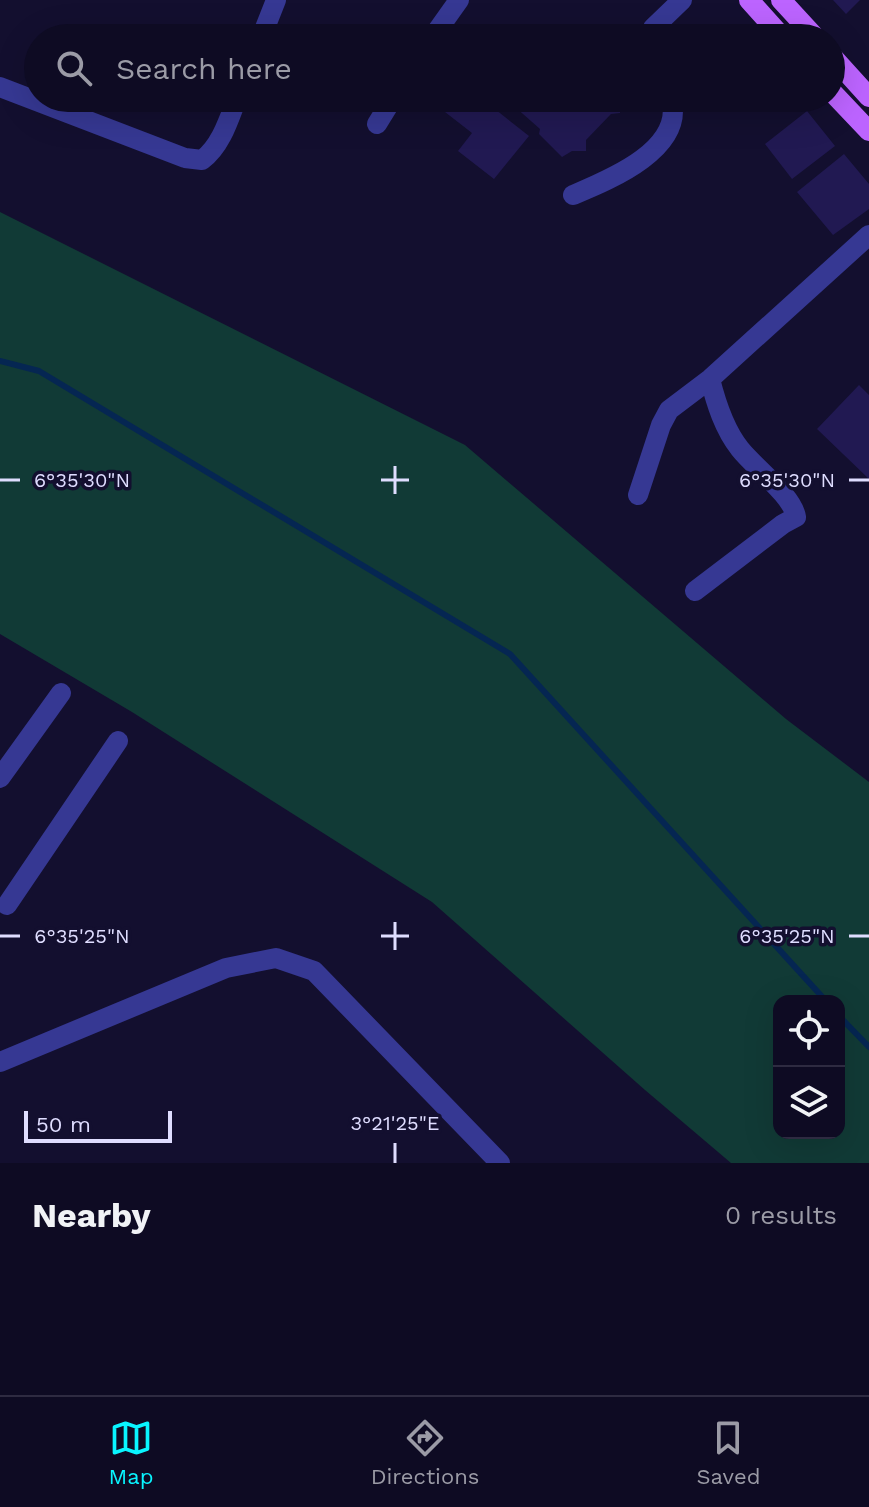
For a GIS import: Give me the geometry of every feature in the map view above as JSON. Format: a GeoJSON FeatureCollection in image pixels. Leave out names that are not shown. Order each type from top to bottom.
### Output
{"type":"FeatureCollection","features":[{"type":"Feature","properties":{"kind":"main road"},"geometry":{"type":"LineString","coordinates":[[749,0],[770,24]]}},
{"type":"Feature","properties":{"kind":"main road"},"geometry":{"type":"LineString","coordinates":[[781,0],[803,24]]}},
{"type":"Feature","properties":{"kind":"main road"},"geometry":{"type":"LineString","coordinates":[[845,70],[869,97]]}},
{"type":"Feature","properties":{"kind":"main road"},"geometry":{"type":"LineString","coordinates":[[845,106],[869,131]]}},
{"type":"Feature","properties":{"kind":"street"},"geometry":{"type":"LineString","coordinates":[[267,24],[276,0]]}},
{"type":"Feature","properties":{"kind":"street"},"geometry":{"type":"LineString","coordinates":[[442,24],[459,0]]}},
{"type":"Feature","properties":{"kind":"street"},"geometry":{"type":"LineString","coordinates":[[657,24],[682,0]]}},
{"type":"Feature","properties":{"kind":"street"},"geometry":{"type":"LineString","coordinates":[[0,87],[24,96]]}},
{"type":"Feature","properties":{"kind":"street"},"geometry":{"type":"LineString","coordinates":[[65,112],[185,158],[202,160],[220,139],[231,112]]}},
{"type":"Feature","properties":{"kind":"street"},"geometry":{"type":"LineString","coordinates":[[377,124],[384,112]]}},
{"type":"Feature","properties":{"kind":"street"},"geometry":{"type":"LineString","coordinates":[[573,195],[612,179],[649,155],[670,127],[673,112]]}},
{"type":"Feature","properties":{"kind":"street"},"geometry":{"type":"LineString","coordinates":[[638,495],[669,410],[710,379],[869,235]]}},
{"type":"Feature","properties":{"kind":"street"},"geometry":{"type":"LineString","coordinates":[[695,591],[796,517],[790,502],[740,450],[730,434],[710,379]]}},
{"type":"Feature","properties":{"kind":"street"},"geometry":{"type":"LineString","coordinates":[[0,778],[61,693]]}},
{"type":"Feature","properties":{"kind":"street"},"geometry":{"type":"LineString","coordinates":[[10,907],[118,741]]}},
{"type":"Feature","properties":{"kind":"street"},"geometry":{"type":"LineString","coordinates":[[0,1062],[226,968],[276,958],[314,971],[500,1163]]}},
{"type":"Feature","properties":{"kind":"green space"},"geometry":{"type":"Polygon","coordinates":[[[0,212],[465,445],[786,719],[869,782],[869,1163],[731,1163],[432,902],[132,712],[0,634],[0,212]]]}},
{"type":"Feature","properties":{"kind":"building"},"geometry":{"type":"Polygon","coordinates":[[[833,0],[860,0],[846,14],[833,0]]]}},
{"type":"Feature","properties":{"kind":"building"},"geometry":{"type":"Polygon","coordinates":[[[445,112],[499,112],[529,136],[494,179],[458,151],[472,133],[445,112]]]}},
{"type":"Feature","properties":{"kind":"building"},"geometry":{"type":"Polygon","coordinates":[[[521,112],[620,112],[611,114],[586,140],[586,151],[572,151],[562,157],[539,134],[540,129],[521,112]]]}},
{"type":"Feature","properties":{"kind":"building"},"geometry":{"type":"Polygon","coordinates":[[[808,112],[835,146],[792,179],[765,144],[808,112]]]}},
{"type":"Feature","properties":{"kind":"building"},"geometry":{"type":"Polygon","coordinates":[[[844,154],[869,184],[869,209],[833,235],[797,192],[844,154]]]}},
{"type":"Feature","properties":{"kind":"building"},"geometry":{"type":"Polygon","coordinates":[[[859,385],[869,395],[869,479],[817,429],[859,385]]]}},
{"type":"Feature","properties":{"kind":"waterway"},"geometry":{"type":"LineString","coordinates":[[0,361],[39,371],[510,654],[821,995]]}},
{"type":"Feature","properties":{"kind":"waterway"},"geometry":{"type":"LineString","coordinates":[[845,1022],[869,1047]]}}]}
